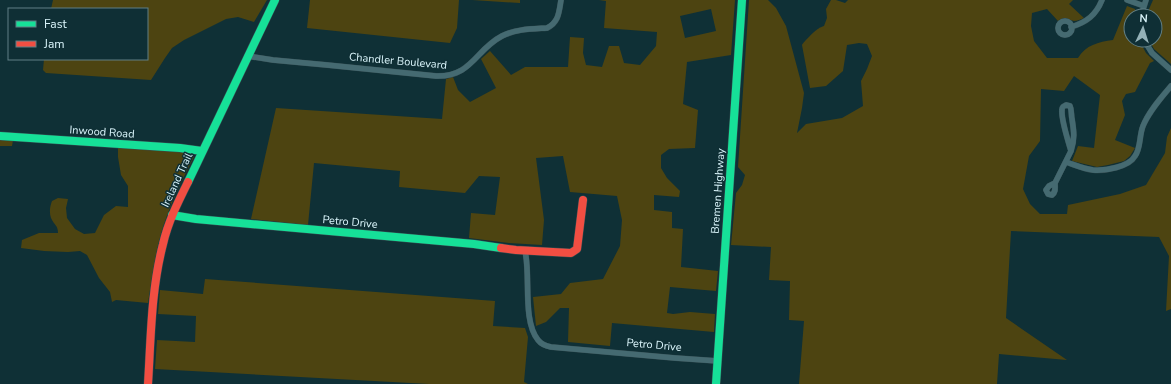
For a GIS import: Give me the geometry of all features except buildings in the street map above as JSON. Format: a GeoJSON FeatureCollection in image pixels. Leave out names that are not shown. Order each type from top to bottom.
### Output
{"type":"FeatureCollection","features":[{"type":"Feature","properties":{"kind":"street","name":"Ireland Trail"},"geometry":{"type":"LineString","coordinates":[[148,384],[156,279],[163,243],[172,215],[275,0]]}},
{"type":"Feature","properties":{"kind":"street","name":"Chandler Boulevard"},"geometry":{"type":"LineString","coordinates":[[247,56],[273,60],[447,76],[457,73],[465,68],[492,43],[502,36],[516,30],[547,28],[551,26],[558,18],[561,0]]}},
{"type":"Feature","properties":{"kind":"street","name":"Bremen Highway"},"geometry":{"type":"LineString","coordinates":[[716,384],[742,0]]}},
{"type":"Feature","properties":{"kind":"street"},"geometry":{"type":"LineString","coordinates":[[1071,27],[1084,22],[1094,15],[1102,0]]}},
{"type":"Feature","properties":{"kind":"street"},"geometry":{"type":"LineString","coordinates":[[1127,0],[1144,6],[1146,0]]}},
{"type":"Feature","properties":{"kind":"street"},"geometry":{"type":"LineString","coordinates":[[1149,48],[1152,53],[1171,70]]}},
{"type":"Feature","properties":{"kind":"street"},"geometry":{"type":"LineString","coordinates":[[1066,162],[1088,169],[1097,170],[1122,166],[1130,163],[1138,151],[1143,127],[1149,114],[1171,86]]}},
{"type":"Feature","properties":{"kind":"street"},"geometry":{"type":"LineString","coordinates":[[1055,183],[1071,151],[1074,141],[1071,108],[1070,106],[1066,105],[1062,109],[1063,121],[1071,151]]}},
{"type":"Feature","properties":{"kind":"street","name":"Inwood Road"},"geometry":{"type":"LineString","coordinates":[[0,136],[180,148],[202,151]]}},
{"type":"Feature","properties":{"kind":"street","name":"Petro Drive"},"geometry":{"type":"LineString","coordinates":[[172,215],[202,220],[425,239],[525,251],[567,253],[576,251],[578,245],[583,200]]}},
{"type":"Feature","properties":{"kind":"street","name":"Petro Drive"},"geometry":{"type":"LineString","coordinates":[[525,251],[530,319],[535,336],[541,343],[551,347],[718,361]]}},
{"type":"Feature","properties":{"kind":"shaded area"},"geometry":{"type":"Polygon","coordinates":[[[53,0],[267,0],[254,22],[238,17],[226,19],[184,40],[172,48],[151,80],[46,73],[43,70],[44,60],[148,60],[148,8],[51,8],[53,0]]]}},
{"type":"Feature","properties":{"kind":"shaded area"},"geometry":{"type":"Polygon","coordinates":[[[310,0],[459,0],[457,28],[450,43],[307,28],[310,0]]]}},
{"type":"Feature","properties":{"kind":"shaded area"},"geometry":{"type":"Polygon","coordinates":[[[472,0],[520,0],[520,3],[472,0]]]}},
{"type":"Feature","properties":{"kind":"shaded area"},"geometry":{"type":"Polygon","coordinates":[[[599,0],[735,0],[731,55],[687,62],[683,104],[698,110],[695,148],[669,149],[661,155],[661,168],[667,178],[680,191],[679,197],[654,195],[654,210],[672,212],[672,228],[683,229],[681,267],[718,271],[716,291],[670,287],[667,313],[673,314],[690,312],[715,314],[714,332],[612,323],[610,346],[568,342],[569,308],[560,308],[546,322],[536,326],[533,297],[561,294],[570,283],[603,279],[620,246],[622,220],[617,196],[570,192],[563,156],[536,158],[544,220],[542,245],[469,238],[471,213],[495,215],[500,177],[479,176],[465,193],[399,187],[400,171],[314,163],[308,225],[251,219],[276,108],[442,119],[446,79],[453,77],[458,90],[470,102],[496,88],[481,59],[490,51],[511,75],[525,67],[568,67],[570,37],[584,38],[583,53],[586,65],[602,67],[609,46],[619,46],[624,63],[640,65],[656,46],[657,32],[604,28],[606,1],[599,0]],[[711,9],[680,16],[685,38],[716,31],[711,9]]]}},
{"type":"Feature","properties":{"kind":"shaded area"},"geometry":{"type":"Polygon","coordinates":[[[749,0],[768,0],[776,8],[786,26],[804,93],[797,133],[806,124],[842,118],[863,106],[861,81],[872,56],[867,44],[859,43],[847,45],[843,71],[826,86],[810,88],[802,45],[814,32],[824,26],[827,18],[826,9],[831,0],[845,3],[848,0],[1073,0],[1069,4],[1084,18],[1074,21],[1065,18],[1058,21],[1047,9],[1032,13],[1031,26],[1034,41],[1047,58],[1078,58],[1089,47],[1113,40],[1123,16],[1123,48],[1143,48],[1154,61],[1150,63],[1135,92],[1126,94],[1122,101],[1125,115],[1115,140],[1135,148],[1130,156],[1124,161],[1108,165],[1097,167],[1072,161],[1078,146],[1094,148],[1100,95],[1074,76],[1064,91],[1041,89],[1040,141],[1029,156],[1023,189],[1030,204],[1040,214],[1067,214],[1068,205],[1120,194],[1146,185],[1165,153],[1167,137],[1171,128],[1171,309],[1166,311],[1169,256],[1159,237],[1011,231],[1006,318],[1067,360],[999,354],[997,384],[799,384],[804,321],[789,320],[790,281],[769,280],[771,247],[731,245],[736,193],[742,185],[745,175],[738,167],[749,0]]]}},
{"type":"Feature","properties":{"kind":"shaded area"},"geometry":{"type":"Polygon","coordinates":[[[1153,0],[1171,0],[1171,64],[1153,48],[1163,48],[1163,8],[1150,8],[1153,0]]]}},
{"type":"Feature","properties":{"kind":"shaded area"},"geometry":{"type":"Polygon","coordinates":[[[0,139],[13,140],[12,146],[0,146],[0,139]]]}},
{"type":"Feature","properties":{"kind":"shaded area"},"geometry":{"type":"Polygon","coordinates":[[[118,147],[191,153],[194,157],[177,192],[160,236],[148,303],[116,300],[112,302],[110,292],[99,278],[87,255],[80,251],[44,251],[21,248],[22,240],[39,233],[58,233],[57,227],[51,218],[50,207],[52,201],[58,198],[68,199],[66,208],[67,218],[75,229],[84,234],[95,233],[104,215],[116,206],[128,207],[128,186],[121,175],[118,147]]]}},
{"type":"Feature","properties":{"kind":"shaded area"},"geometry":{"type":"Polygon","coordinates":[[[205,279],[495,301],[493,326],[525,328],[528,337],[524,382],[528,384],[429,384],[155,369],[157,340],[195,342],[196,316],[158,314],[160,290],[203,294],[205,279]]]}},
{"type":"Feature","properties":{"kind":"traffic: fast"},"geometry":{"type":"LineString","coordinates":[[188,182],[275,0]]}},
{"type":"Feature","properties":{"kind":"traffic: fast"},"geometry":{"type":"LineString","coordinates":[[716,384],[742,0]]}},
{"type":"Feature","properties":{"kind":"traffic: fast"},"geometry":{"type":"LineString","coordinates":[[0,136],[180,148],[202,151]]}},
{"type":"Feature","properties":{"kind":"traffic: fast"},"geometry":{"type":"LineString","coordinates":[[172,215],[196,219],[474,244],[501,248]]}},
{"type":"Feature","properties":{"kind":"traffic: jam"},"geometry":{"type":"LineString","coordinates":[[148,384],[152,314],[159,261],[170,220],[188,182]]}},
{"type":"Feature","properties":{"kind":"traffic: jam"},"geometry":{"type":"LineString","coordinates":[[501,248],[571,253],[577,249],[583,200]]}}]}
